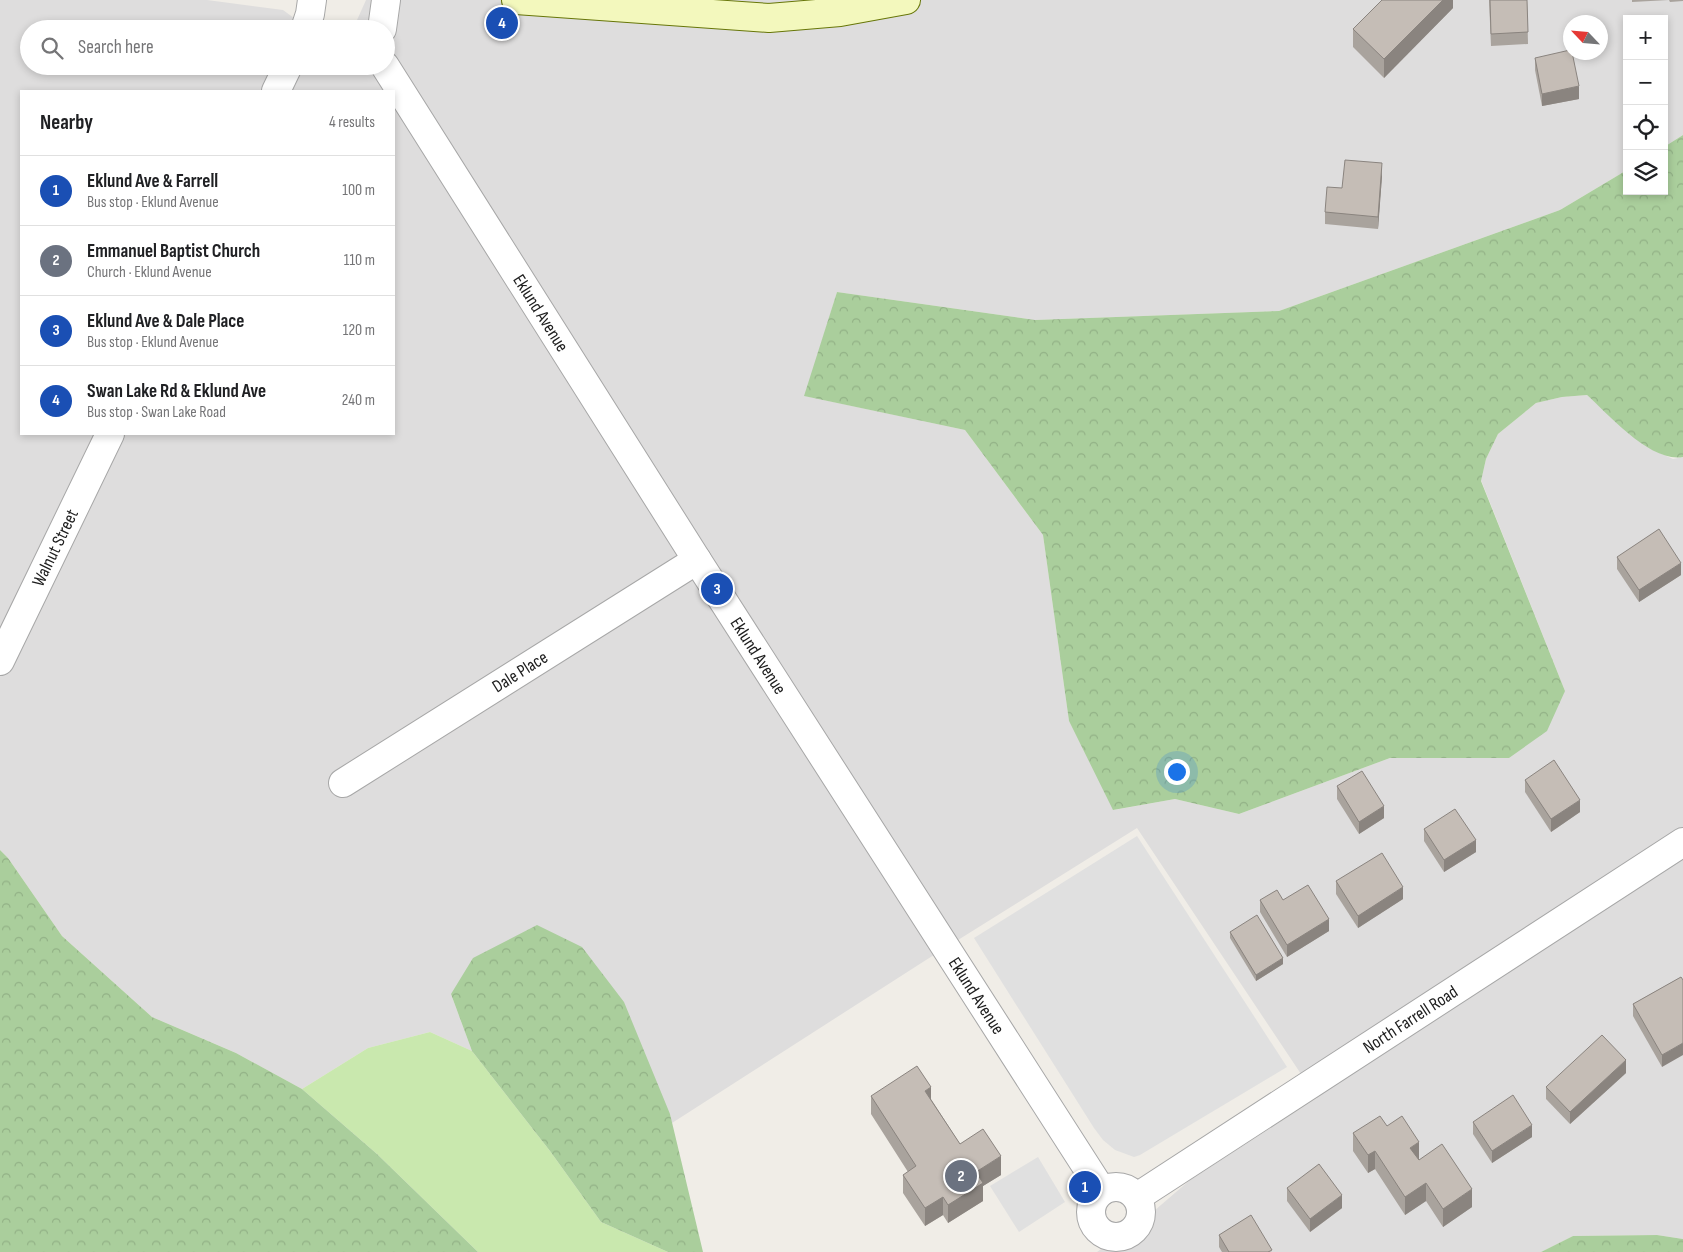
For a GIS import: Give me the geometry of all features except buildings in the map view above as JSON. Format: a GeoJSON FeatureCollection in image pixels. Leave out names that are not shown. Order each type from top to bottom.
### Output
{"type":"FeatureCollection","features":[{"type":"Feature","properties":{"kind":"street"},"geometry":{"type":"LineString","coordinates":[[308,20],[312,0]]}},
{"type":"Feature","properties":{"kind":"street"},"geometry":{"type":"LineString","coordinates":[[383,20],[386,0]]}},
{"type":"Feature","properties":{"kind":"street"},"geometry":{"type":"LineString","coordinates":[[516,0],[769,18],[840,12],[906,0]]}},
{"type":"Feature","properties":{"kind":"street"},"geometry":{"type":"LineString","coordinates":[[276,90],[284,75]]}},
{"type":"Feature","properties":{"kind":"street","name":"Eklund Avenue"},"geometry":{"type":"LineString","coordinates":[[390,75],[697,560],[1102,1191]]}},
{"type":"Feature","properties":{"kind":"street","name":"Walnut Street"},"geometry":{"type":"LineString","coordinates":[[0,660],[110,435]]}},
{"type":"Feature","properties":{"kind":"street","name":"Dale Place"},"geometry":{"type":"LineString","coordinates":[[343,783],[697,560]]}},
{"type":"Feature","properties":{"kind":"street","name":"North Farrell Road"},"geometry":{"type":"LineString","coordinates":[[1137,1197],[1683,842]]}},
{"type":"Feature","properties":{"kind":"street"},"geometry":{"type":"LineString","coordinates":[[1114,1187],[1127,1189],[1137,1197],[1141,1211],[1136,1243],[1104,1233],[1095,1224],[1091,1212],[1094,1200],[1102,1191],[1114,1187]]}},
{"type":"Feature","properties":{"kind":"shaded area"},"geometry":{"type":"Polygon","coordinates":[[[0,0],[207,0],[283,10],[297,20],[20,20],[20,75],[395,75],[395,20],[357,20],[366,0],[1683,0],[1683,135],[1668,144],[1668,15],[1623,15],[1623,172],[1560,210],[1279,311],[1035,320],[837,292],[805,396],[965,430],[1043,535],[1069,721],[1114,810],[1175,799],[1239,814],[1390,758],[1509,758],[1565,691],[1481,480],[1486,459],[1498,434],[1536,403],[1562,397],[1587,395],[1630,434],[1653,450],[1673,459],[1683,457],[1683,1239],[1657,1235],[1573,1236],[1541,1252],[1097,1252],[1154,1211],[1190,1180],[1317,1098],[1137,828],[926,960],[672,1123],[670,1114],[451,994],[472,1051],[430,1032],[368,1048],[302,1089],[236,1053],[152,1017],[62,936],[8,858],[0,850],[0,0]]]}},
{"type":"Feature","properties":{"kind":"shaded area"},"geometry":{"type":"Polygon","coordinates":[[[1137,836],[1287,1067],[1134,1157],[1115,1150],[1103,1140],[1094,1128],[974,938],[1137,836]]]}},
{"type":"Feature","properties":{"kind":"shaded area"},"geometry":{"type":"Polygon","coordinates":[[[1038,1157],[1065,1202],[1019,1232],[990,1186],[1038,1157]]]}},
{"type":"Feature","properties":{"kind":"green space"},"geometry":{"type":"Polygon","coordinates":[[[1683,135],[1683,457],[1671,457],[1658,453],[1644,445],[1631,436],[1587,395],[1562,397],[1536,403],[1498,434],[1486,459],[1481,481],[1565,691],[1547,731],[1509,758],[1390,758],[1239,814],[1175,799],[1113,810],[1069,721],[1043,535],[965,430],[804,396],[837,292],[1035,320],[1279,311],[1560,210],[1623,172],[1623,195],[1668,195],[1668,144],[1683,135]]]}},
{"type":"Feature","properties":{"kind":"green space"},"geometry":{"type":"Polygon","coordinates":[[[0,850],[8,858],[62,936],[152,1017],[236,1053],[302,1089],[377,1154],[478,1252],[0,1252],[0,850]]]}},
{"type":"Feature","properties":{"kind":"green space"},"geometry":{"type":"Polygon","coordinates":[[[537,925],[582,947],[624,1002],[670,1114],[703,1252],[668,1252],[601,1222],[550,1151],[472,1051],[451,994],[473,958],[537,925]]]}},
{"type":"Feature","properties":{"kind":"green space"},"geometry":{"type":"Polygon","coordinates":[[[430,1032],[472,1051],[550,1151],[601,1222],[668,1252],[478,1252],[377,1154],[302,1089],[368,1048],[430,1032]]]}},
{"type":"Feature","properties":{"kind":"green space"},"geometry":{"type":"Polygon","coordinates":[[[1657,1235],[1683,1239],[1683,1252],[1541,1252],[1573,1236],[1657,1235]]]}},
{"type":"Feature","properties":{"kind":"place","name":"Swan Lake Rd & Eklund Ave"},"geometry":{"type":"Point","coordinates":[502,23]}},
{"type":"Feature","properties":{"kind":"place","name":"Eklund Ave & Dale Place"},"geometry":{"type":"Point","coordinates":[717,589]}},
{"type":"Feature","properties":{"kind":"place","name":"Emmanuel Baptist Church"},"geometry":{"type":"Point","coordinates":[961,1176]}},
{"type":"Feature","properties":{"kind":"place","name":"Eklund Ave & Farrell"},"geometry":{"type":"Point","coordinates":[1085,1187]}}]}
